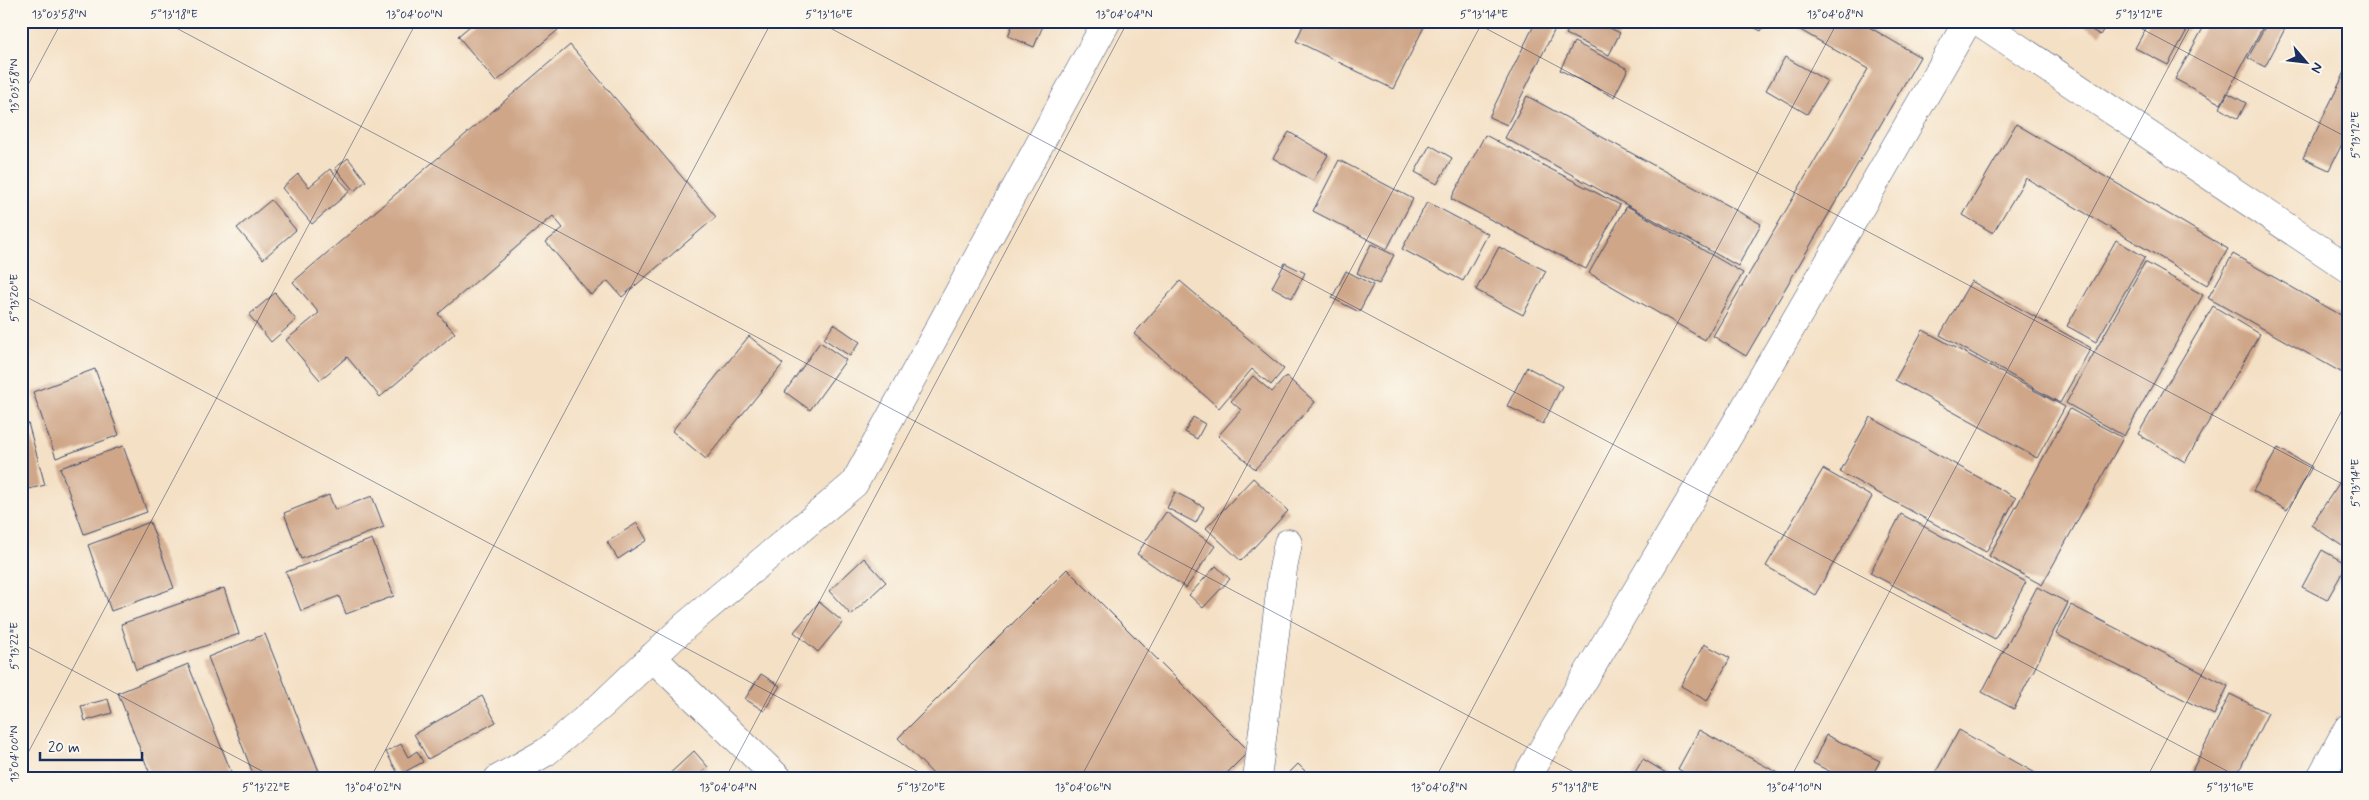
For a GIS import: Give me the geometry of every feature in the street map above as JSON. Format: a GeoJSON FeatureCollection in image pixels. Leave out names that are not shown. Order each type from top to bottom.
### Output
{"type":"FeatureCollection","features":[{"type":"Feature","properties":{"kind":"street"},"geometry":{"type":"LineString","coordinates":[[498,779],[546,752],[602,705],[692,620],[854,484],[1107,21]]}},
{"type":"Feature","properties":{"kind":"street"},"geometry":{"type":"LineString","coordinates":[[1525,779],[1736,425],[1968,21]]}},
{"type":"Feature","properties":{"kind":"street"},"geometry":{"type":"LineString","coordinates":[[1978,21],[2348,268]]}},
{"type":"Feature","properties":{"kind":"street"},"geometry":{"type":"LineString","coordinates":[[1257,779],[1283,569],[1288,543]]}},
{"type":"Feature","properties":{"kind":"street"},"geometry":{"type":"LineString","coordinates":[[652,657],[779,779]]}},
{"type":"Feature","properties":{"kind":"street"},"geometry":{"type":"LineString","coordinates":[[2320,779],[2348,728]]}},
{"type":"Feature","properties":{"kind":"building"},"geometry":{"type":"Polygon","coordinates":[[[476,21],[551,21],[558,30],[496,82],[458,36],[476,21]]]}},
{"type":"Feature","properties":{"kind":"building"},"geometry":{"type":"Polygon","coordinates":[[[1014,21],[1045,21],[1034,47],[1008,36],[1014,21]]]}},
{"type":"Feature","properties":{"kind":"building"},"geometry":{"type":"Polygon","coordinates":[[[1305,21],[1427,21],[1393,89],[1296,41],[1305,21]]]}},
{"type":"Feature","properties":{"kind":"building"},"geometry":{"type":"Polygon","coordinates":[[[1536,21],[1559,21],[1507,125],[1489,117],[1536,21]]]}},
{"type":"Feature","properties":{"kind":"building"},"geometry":{"type":"Polygon","coordinates":[[[1573,21],[1596,21],[1620,33],[1609,55],[1566,34],[1573,21]]]}},
{"type":"Feature","properties":{"kind":"building"},"geometry":{"type":"Polygon","coordinates":[[[1742,21],[1766,21],[1761,31],[1742,21]]]}},
{"type":"Feature","properties":{"kind":"building"},"geometry":{"type":"Polygon","coordinates":[[[1798,21],[1859,21],[1920,57],[1746,356],[1713,336],[1868,69],[1795,27],[1798,21]]]}},
{"type":"Feature","properties":{"kind":"building"},"geometry":{"type":"Polygon","coordinates":[[[2077,21],[2109,21],[2100,35],[2077,21]]]}},
{"type":"Feature","properties":{"kind":"building"},"geometry":{"type":"Polygon","coordinates":[[[2150,21],[2192,21],[2168,65],[2135,48],[2150,21]]]}},
{"type":"Feature","properties":{"kind":"building"},"geometry":{"type":"Polygon","coordinates":[[[2207,21],[2266,21],[2221,104],[2175,79],[2207,21]]]}},
{"type":"Feature","properties":{"kind":"building"},"geometry":{"type":"Polygon","coordinates":[[[2268,21],[2289,21],[2265,67],[2248,58],[2268,21]]]}},
{"type":"Feature","properties":{"kind":"building"},"geometry":{"type":"Polygon","coordinates":[[[1574,42],[1628,69],[1614,97],[1560,70],[1574,42]]]}},
{"type":"Feature","properties":{"kind":"building"},"geometry":{"type":"Polygon","coordinates":[[[570,45],[716,217],[622,297],[608,281],[591,295],[546,242],[563,228],[553,216],[438,314],[455,333],[380,397],[347,357],[320,380],[286,340],[319,313],[293,282],[570,45]]]}},
{"type":"Feature","properties":{"kind":"building"},"geometry":{"type":"Polygon","coordinates":[[[1785,57],[1827,81],[1807,114],[1766,90],[1785,57]]]}},
{"type":"Feature","properties":{"kind":"building"},"geometry":{"type":"Polygon","coordinates":[[[2348,66],[2348,132],[2329,170],[2303,158],[2348,66]]]}},
{"type":"Feature","properties":{"kind":"building"},"geometry":{"type":"Polygon","coordinates":[[[2228,93],[2246,103],[2238,119],[2220,108],[2228,93]]]}},
{"type":"Feature","properties":{"kind":"building"},"geometry":{"type":"Polygon","coordinates":[[[1527,96],[1761,224],[1738,266],[1505,138],[1527,96]]]}},
{"type":"Feature","properties":{"kind":"building"},"geometry":{"type":"Polygon","coordinates":[[[2016,124],[2228,249],[2207,285],[2026,178],[1993,233],[1963,215],[2016,124]]]}},
{"type":"Feature","properties":{"kind":"building"},"geometry":{"type":"Polygon","coordinates":[[[1289,132],[1328,155],[1313,181],[1273,158],[1289,132]]]}},
{"type":"Feature","properties":{"kind":"building"},"geometry":{"type":"Polygon","coordinates":[[[1485,135],[1620,205],[1586,269],[1451,199],[1485,135]]]}},
{"type":"Feature","properties":{"kind":"building"},"geometry":{"type":"Polygon","coordinates":[[[1430,145],[1452,158],[1437,184],[1415,172],[1430,145]]]}},
{"type":"Feature","properties":{"kind":"building"},"geometry":{"type":"Polygon","coordinates":[[[348,158],[366,181],[354,191],[335,168],[348,158]]]}},
{"type":"Feature","properties":{"kind":"building"},"geometry":{"type":"Polygon","coordinates":[[[1339,160],[1413,199],[1387,249],[1313,211],[1339,160]]]}},
{"type":"Feature","properties":{"kind":"building"},"geometry":{"type":"Polygon","coordinates":[[[330,169],[350,191],[312,224],[282,188],[298,174],[309,187],[330,169]]]}},
{"type":"Feature","properties":{"kind":"building"},"geometry":{"type":"Polygon","coordinates":[[[271,200],[296,230],[263,259],[237,228],[271,200]]]}},
{"type":"Feature","properties":{"kind":"building"},"geometry":{"type":"Polygon","coordinates":[[[1427,202],[1488,234],[1463,281],[1402,249],[1427,202]]]}},
{"type":"Feature","properties":{"kind":"building"},"geometry":{"type":"Polygon","coordinates":[[[1627,206],[1743,273],[1705,340],[1589,273],[1627,206]]]}},
{"type":"Feature","properties":{"kind":"building"},"geometry":{"type":"Polygon","coordinates":[[[2116,240],[2145,257],[2096,342],[2067,326],[2116,240]]]}},
{"type":"Feature","properties":{"kind":"building"},"geometry":{"type":"Polygon","coordinates":[[[1371,244],[1394,255],[1379,284],[1357,273],[1371,244]]]}},
{"type":"Feature","properties":{"kind":"building"},"geometry":{"type":"Polygon","coordinates":[[[1499,247],[1546,271],[1523,315],[1476,290],[1499,247]]]}},
{"type":"Feature","properties":{"kind":"building"},"geometry":{"type":"Polygon","coordinates":[[[2233,254],[2348,319],[2348,376],[2208,298],[2233,254]]]}},
{"type":"Feature","properties":{"kind":"building"},"geometry":{"type":"Polygon","coordinates":[[[2145,262],[2203,295],[2124,436],[2066,403],[2145,262]]]}},
{"type":"Feature","properties":{"kind":"building"},"geometry":{"type":"Polygon","coordinates":[[[1285,263],[1305,273],[1292,298],[1272,287],[1285,263]]]}},
{"type":"Feature","properties":{"kind":"building"},"geometry":{"type":"Polygon","coordinates":[[[1346,271],[1373,285],[1359,312],[1332,298],[1346,271]]]}},
{"type":"Feature","properties":{"kind":"building"},"geometry":{"type":"Polygon","coordinates":[[[1180,281],[1284,369],[1271,385],[1252,369],[1219,408],[1134,334],[1180,281]]]}},
{"type":"Feature","properties":{"kind":"building"},"geometry":{"type":"Polygon","coordinates":[[[1971,281],[2091,348],[2060,403],[1940,335],[1971,281]]]}},
{"type":"Feature","properties":{"kind":"building"},"geometry":{"type":"Polygon","coordinates":[[[275,293],[296,320],[271,342],[249,315],[275,293]]]}},
{"type":"Feature","properties":{"kind":"building"},"geometry":{"type":"Polygon","coordinates":[[[2213,306],[2260,334],[2185,462],[2138,434],[2213,306]]]}},
{"type":"Feature","properties":{"kind":"building"},"geometry":{"type":"Polygon","coordinates":[[[834,324],[860,342],[850,356],[824,339],[834,324]]]}},
{"type":"Feature","properties":{"kind":"building"},"geometry":{"type":"Polygon","coordinates":[[[1923,330],[2065,407],[2037,458],[1895,380],[1923,330]]]}},
{"type":"Feature","properties":{"kind":"building"},"geometry":{"type":"Polygon","coordinates":[[[749,336],[783,364],[706,459],[672,431],[749,336]]]}},
{"type":"Feature","properties":{"kind":"building"},"geometry":{"type":"Polygon","coordinates":[[[820,342],[846,360],[810,410],[785,392],[820,342]]]}},
{"type":"Feature","properties":{"kind":"building"},"geometry":{"type":"Polygon","coordinates":[[[1527,367],[1562,386],[1543,424],[1507,406],[1527,367]]]}},
{"type":"Feature","properties":{"kind":"building"},"geometry":{"type":"Polygon","coordinates":[[[95,369],[119,435],[56,458],[33,392],[95,369]]]}},
{"type":"Feature","properties":{"kind":"building"},"geometry":{"type":"Polygon","coordinates":[[[1253,376],[1272,392],[1286,376],[1315,402],[1255,469],[1218,436],[1241,410],[1231,401],[1253,376]]]}},
{"type":"Feature","properties":{"kind":"building"},"geometry":{"type":"Polygon","coordinates":[[[2070,409],[2123,438],[2042,585],[1989,556],[2070,409]]]}},
{"type":"Feature","properties":{"kind":"building"},"geometry":{"type":"Polygon","coordinates":[[[1193,417],[1205,424],[1197,439],[1185,432],[1193,417]]]}},
{"type":"Feature","properties":{"kind":"building"},"geometry":{"type":"Polygon","coordinates":[[[1870,417],[2016,498],[1986,552],[1840,472],[1870,417]]]}},
{"type":"Feature","properties":{"kind":"building"},"geometry":{"type":"Polygon","coordinates":[[[28,423],[45,485],[21,491],[21,425],[28,423]]]}},
{"type":"Feature","properties":{"kind":"building"},"geometry":{"type":"Polygon","coordinates":[[[123,446],[147,512],[84,534],[60,468],[123,446]]]}},
{"type":"Feature","properties":{"kind":"building"},"geometry":{"type":"Polygon","coordinates":[[[2278,448],[2312,467],[2287,510],[2253,491],[2278,448]]]}},
{"type":"Feature","properties":{"kind":"building"},"geometry":{"type":"Polygon","coordinates":[[[1823,469],[1872,497],[1815,595],[1766,566],[1823,469]]]}},
{"type":"Feature","properties":{"kind":"building"},"geometry":{"type":"Polygon","coordinates":[[[2348,470],[2348,550],[2311,525],[2348,470]]]}},
{"type":"Feature","properties":{"kind":"building"},"geometry":{"type":"Polygon","coordinates":[[[1253,478],[1288,511],[1241,561],[1206,528],[1253,478]]]}},
{"type":"Feature","properties":{"kind":"building"},"geometry":{"type":"Polygon","coordinates":[[[1175,492],[1204,507],[1196,523],[1167,508],[1175,492]]]}},
{"type":"Feature","properties":{"kind":"building"},"geometry":{"type":"Polygon","coordinates":[[[329,495],[335,510],[372,496],[384,527],[301,559],[284,513],[329,495]]]}},
{"type":"Feature","properties":{"kind":"building"},"geometry":{"type":"Polygon","coordinates":[[[1166,512],[1215,546],[1186,588],[1137,554],[1166,512]]]}},
{"type":"Feature","properties":{"kind":"building"},"geometry":{"type":"Polygon","coordinates":[[[1901,514],[2026,582],[1995,639],[1870,573],[1901,514]]]}},
{"type":"Feature","properties":{"kind":"building"},"geometry":{"type":"Polygon","coordinates":[[[150,522],[174,588],[111,611],[88,545],[150,522]]]}},
{"type":"Feature","properties":{"kind":"building"},"geometry":{"type":"Polygon","coordinates":[[[637,523],[647,540],[618,559],[607,542],[637,523]]]}},
{"type":"Feature","properties":{"kind":"building"},"geometry":{"type":"Polygon","coordinates":[[[372,539],[394,596],[346,614],[339,596],[301,611],[286,572],[372,539]]]}},
{"type":"Feature","properties":{"kind":"building"},"geometry":{"type":"Polygon","coordinates":[[[2322,550],[2347,564],[2327,600],[2302,587],[2322,550]]]}},
{"type":"Feature","properties":{"kind":"building"},"geometry":{"type":"Polygon","coordinates":[[[864,558],[886,582],[851,615],[829,591],[864,558]]]}},
{"type":"Feature","properties":{"kind":"building"},"geometry":{"type":"Polygon","coordinates":[[[1216,566],[1230,579],[1203,608],[1189,595],[1216,566]]]}},
{"type":"Feature","properties":{"kind":"building"},"geometry":{"type":"Polygon","coordinates":[[[1067,569],[1249,751],[1221,779],[938,779],[898,738],[1067,569]]]}},
{"type":"Feature","properties":{"kind":"building"},"geometry":{"type":"Polygon","coordinates":[[[2037,587],[2068,603],[2014,709],[1982,692],[2037,587]]]}},
{"type":"Feature","properties":{"kind":"building"},"geometry":{"type":"Polygon","coordinates":[[[224,588],[239,634],[136,670],[121,624],[224,588]]]}},
{"type":"Feature","properties":{"kind":"building"},"geometry":{"type":"Polygon","coordinates":[[[819,602],[843,622],[818,652],[794,632],[819,602]]]}},
{"type":"Feature","properties":{"kind":"building"},"geometry":{"type":"Polygon","coordinates":[[[2071,605],[2228,686],[2214,715],[2056,634],[2071,605]]]}},
{"type":"Feature","properties":{"kind":"building"},"geometry":{"type":"Polygon","coordinates":[[[265,634],[322,779],[255,779],[208,657],[265,634]]]}},
{"type":"Feature","properties":{"kind":"building"},"geometry":{"type":"Polygon","coordinates":[[[1704,644],[1730,658],[1707,701],[1681,686],[1704,644]]]}},
{"type":"Feature","properties":{"kind":"building"},"geometry":{"type":"Polygon","coordinates":[[[188,664],[234,779],[152,779],[118,693],[188,664]]]}},
{"type":"Feature","properties":{"kind":"building"},"geometry":{"type":"Polygon","coordinates":[[[761,674],[780,686],[764,711],[745,699],[761,674]]]}},
{"type":"Feature","properties":{"kind":"building"},"geometry":{"type":"Polygon","coordinates":[[[2230,694],[2268,713],[2235,779],[2188,779],[2230,694]]]}},
{"type":"Feature","properties":{"kind":"building"},"geometry":{"type":"Polygon","coordinates":[[[482,696],[496,722],[428,759],[414,734],[482,696]]]}},
{"type":"Feature","properties":{"kind":"building"},"geometry":{"type":"Polygon","coordinates":[[[108,699],[112,713],[85,721],[81,706],[108,699]]]}},
{"type":"Feature","properties":{"kind":"building"},"geometry":{"type":"Polygon","coordinates":[[[1699,730],[1789,779],[1696,779],[1678,769],[1699,730]]]}},
{"type":"Feature","properties":{"kind":"building"},"geometry":{"type":"Polygon","coordinates":[[[1959,730],[2046,779],[1932,779],[1959,730]]]}},
{"type":"Feature","properties":{"kind":"building"},"geometry":{"type":"Polygon","coordinates":[[[1826,735],[1880,761],[1870,779],[1845,779],[1813,763],[1826,735]]]}},
{"type":"Feature","properties":{"kind":"building"},"geometry":{"type":"Polygon","coordinates":[[[401,744],[408,757],[417,751],[423,762],[399,775],[386,752],[401,744]]]}},
{"type":"Feature","properties":{"kind":"building"},"geometry":{"type":"Polygon","coordinates":[[[694,751],[708,767],[695,779],[664,779],[694,751]]]}},
{"type":"Feature","properties":{"kind":"building"},"geometry":{"type":"Polygon","coordinates":[[[1643,759],[1676,779],[1631,779],[1643,759]]]}},
{"type":"Feature","properties":{"kind":"building"},"geometry":{"type":"Polygon","coordinates":[[[1298,764],[1313,779],[1283,779],[1298,764]]]}}]}
